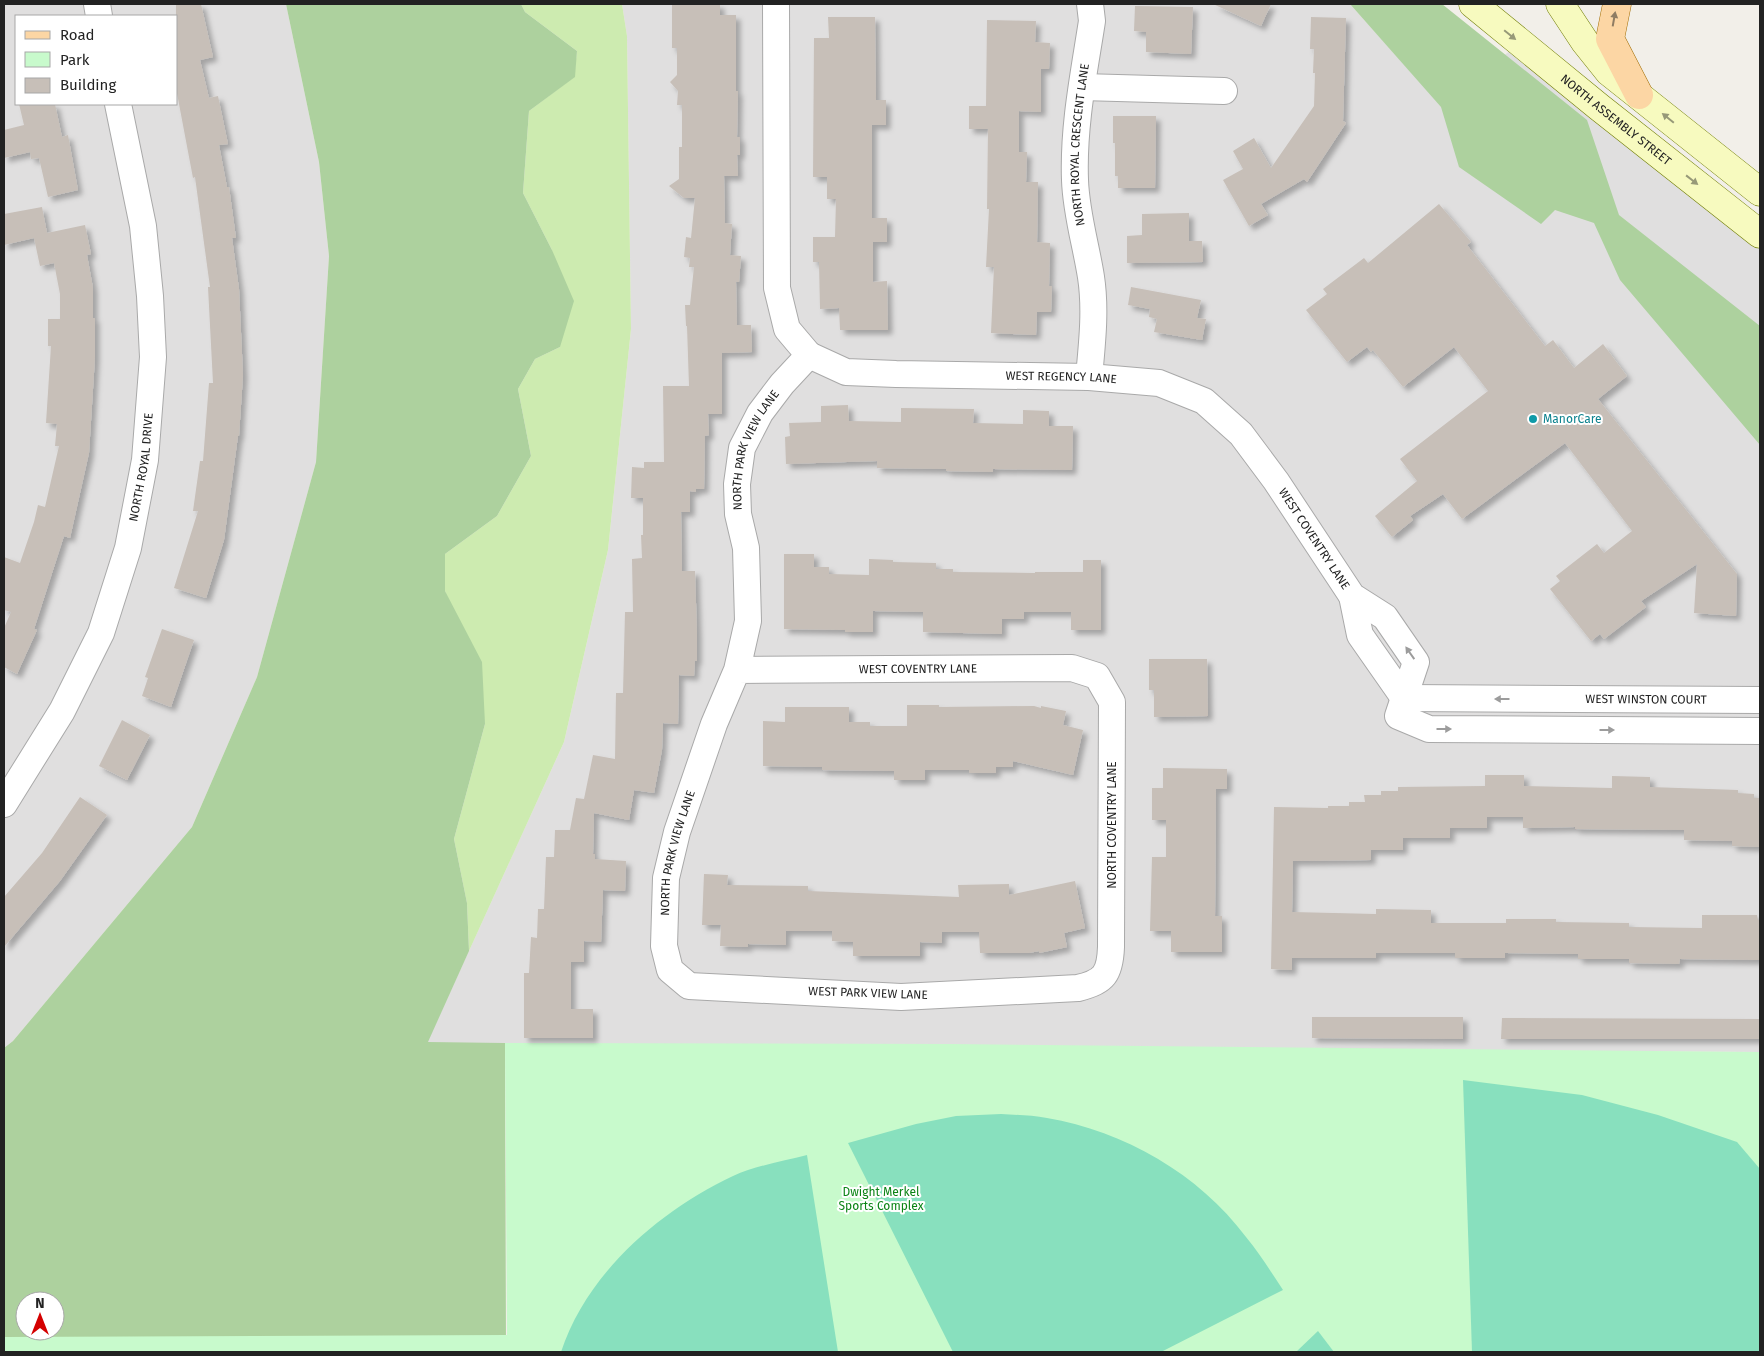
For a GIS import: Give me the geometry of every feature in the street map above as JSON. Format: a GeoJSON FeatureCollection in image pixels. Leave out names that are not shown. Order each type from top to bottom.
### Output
{"type":"FeatureCollection","features":[{"type":"Feature","properties":{"kind":"main road","name":"NORTH ASSEMBLY STREET"},"geometry":{"type":"LineString","coordinates":[[1473,4],[1599,107],[1760,234]]}},
{"type":"Feature","properties":{"kind":"main road"},"geometry":{"type":"LineString","coordinates":[[1560,4],[1585,42],[1609,72],[1760,192]]}},
{"type":"Feature","properties":{"kind":"main road"},"geometry":{"type":"LineString","coordinates":[[1617,4],[1610,39],[1639,95]]}},
{"type":"Feature","properties":{"kind":"street"},"geometry":{"type":"LineString","coordinates":[[776,4],[777,288],[787,329],[810,354]]}},
{"type":"Feature","properties":{"kind":"street","name":"NORTH ROYAL CRESCENT LANE"},"geometry":{"type":"LineString","coordinates":[[1090,4],[1092,21],[1075,136],[1075,182],[1091,278],[1093,319],[1090,376]]}},
{"type":"Feature","properties":{"kind":"street"},"geometry":{"type":"LineString","coordinates":[[1082,87],[1224,91]]}},
{"type":"Feature","properties":{"kind":"street","name":"NORTH ROYAL DRIVE"},"geometry":{"type":"LineString","coordinates":[[4,804],[62,711],[101,633],[128,548],[145,460],[153,356],[150,296],[143,226],[118,105]]}},
{"type":"Feature","properties":{"kind":"street","name":"WEST REGENCY LANE"},"geometry":{"type":"LineString","coordinates":[[810,354],[846,372],[1090,376],[1159,383],[1204,400],[1241,434],[1276,482]]}},
{"type":"Feature","properties":{"kind":"street","name":"NORTH PARK VIEW LANE"},"geometry":{"type":"LineString","coordinates":[[689,986],[670,970],[664,946],[666,878],[677,832],[686,805],[714,724],[737,670],[748,620],[746,548],[738,514],[737,484],[742,448],[760,413],[782,384],[810,354]]}},
{"type":"Feature","properties":{"kind":"street","name":"WEST COVENTRY LANE"},"geometry":{"type":"LineString","coordinates":[[1276,482],[1352,596],[1385,617],[1416,662],[1401,707]]}},
{"type":"Feature","properties":{"kind":"street","name":"WEST COVENTRY LANE"},"geometry":{"type":"LineString","coordinates":[[737,670],[1072,668],[1097,676]]}},
{"type":"Feature","properties":{"kind":"street","name":"NORTH COVENTRY LANE"},"geometry":{"type":"LineString","coordinates":[[1097,676],[1112,702],[1112,948],[1110,962],[1104,976]]}},
{"type":"Feature","properties":{"kind":"street"},"geometry":{"type":"LineString","coordinates":[[1541,730],[1542,699]]}},
{"type":"Feature","properties":{"kind":"street","name":"WEST WINSTON COURT"},"geometry":{"type":"LineString","coordinates":[[1542,699],[1756,700],[1753,731],[1429,729],[1401,707],[1542,699]]}},
{"type":"Feature","properties":{"kind":"street","name":"WEST PARK VIEW LANE"},"geometry":{"type":"LineString","coordinates":[[689,986],[901,997],[1078,988],[1094,984],[1104,976]]}},
{"type":"Feature","properties":{"kind":"shaded area"},"geometry":{"type":"Polygon","coordinates":[[[4,4],[286,4],[319,162],[329,256],[316,462],[257,677],[192,827],[13,1041],[4,1048],[4,4]]]}},
{"type":"Feature","properties":{"kind":"shaded area"},"geometry":{"type":"Polygon","coordinates":[[[622,4],[1350,4],[1441,106],[1512,49],[1760,241],[1760,1052],[427,1043],[564,742],[608,550],[631,329],[627,36],[622,4]]]}},
{"type":"Feature","properties":{"kind":"green space"},"geometry":{"type":"Polygon","coordinates":[[[286,4],[521,4],[525,12],[577,51],[575,77],[529,111],[523,193],[552,250],[574,301],[560,347],[535,359],[518,389],[531,456],[497,516],[445,554],[445,591],[482,662],[485,724],[454,839],[467,903],[469,951],[428,1042],[505,1043],[506,1352],[4,1352],[4,1048],[13,1041],[192,827],[257,677],[316,462],[329,256],[319,162],[286,4]]]}},
{"type":"Feature","properties":{"kind":"green space"},"geometry":{"type":"Polygon","coordinates":[[[521,4],[622,4],[627,36],[631,329],[608,550],[564,742],[469,951],[467,903],[454,839],[485,724],[445,591],[445,554],[497,516],[531,456],[518,389],[535,359],[560,347],[552,250],[523,193],[529,111],[574,77],[577,51],[525,12],[521,4]]]}},
{"type":"Feature","properties":{"kind":"green space"},"geometry":{"type":"Polygon","coordinates":[[[1350,4],[1442,4],[1587,120],[1619,215],[1760,326],[1760,445],[1620,280],[1594,223],[1555,210],[1541,224],[1459,167],[1441,107],[1350,4]]]}},
{"type":"Feature","properties":{"kind":"green space","name":"Dwight Merkel Sports Complex"},"geometry":{"type":"Polygon","coordinates":[[[505,1043],[950,1044],[1760,1052],[1760,1352],[4,1352],[4,1337],[15,1337],[15,1341],[65,1341],[65,1337],[507,1335],[505,1043]]]}},
{"type":"Feature","properties":{"kind":"green space"},"geometry":{"type":"Polygon","coordinates":[[[1463,1080],[1582,1095],[1658,1115],[1737,1142],[1760,1169],[1760,1352],[1472,1352],[1463,1080]]]}},
{"type":"Feature","properties":{"kind":"green space"},"geometry":{"type":"Polygon","coordinates":[[[1001,1114],[1041,1117],[1076,1124],[1104,1133],[1158,1159],[1183,1175],[1227,1214],[1256,1250],[1283,1290],[1161,1352],[953,1352],[848,1143],[916,1124],[956,1116],[1001,1114]]]}},
{"type":"Feature","properties":{"kind":"green space"},"geometry":{"type":"Polygon","coordinates":[[[807,1155],[838,1352],[561,1352],[573,1323],[588,1296],[629,1247],[653,1226],[705,1190],[733,1176],[807,1155]]]}},
{"type":"Feature","properties":{"kind":"green space"},"geometry":{"type":"Polygon","coordinates":[[[1318,1331],[1334,1352],[1296,1352],[1318,1331]]]}},
{"type":"Feature","properties":{"kind":"building"},"geometry":{"type":"Polygon","coordinates":[[[176,4],[201,4],[213,57],[200,60],[209,98],[218,96],[228,144],[219,145],[227,187],[229,187],[236,238],[232,238],[239,289],[243,375],[239,436],[224,540],[206,598],[174,588],[198,511],[193,511],[200,461],[203,461],[209,383],[213,383],[208,287],[210,287],[195,177],[193,178],[178,99],[178,15],[176,15],[176,4]]]}},
{"type":"Feature","properties":{"kind":"building"},"geometry":{"type":"Polygon","coordinates":[[[672,4],[720,4],[720,15],[736,15],[737,137],[740,137],[740,155],[737,155],[738,176],[724,176],[725,223],[732,224],[730,255],[741,256],[739,282],[736,282],[737,325],[751,325],[752,352],[722,353],[722,414],[708,414],[709,435],[705,436],[704,489],[696,489],[696,492],[690,491],[690,512],[681,512],[682,571],[695,571],[697,661],[695,661],[694,676],[679,675],[678,724],[663,723],[662,750],[654,793],[634,790],[629,820],[594,813],[593,854],[595,854],[595,859],[626,861],[625,891],[603,890],[601,942],[584,941],[584,962],[571,962],[571,1009],[593,1009],[593,1038],[524,1038],[524,973],[529,973],[531,937],[537,938],[538,909],[544,909],[546,857],[554,857],[555,830],[570,830],[576,798],[584,799],[593,755],[615,759],[616,693],[623,693],[625,612],[633,612],[632,559],[642,558],[643,498],[631,498],[632,467],[644,468],[644,462],[664,462],[663,386],[689,386],[685,305],[690,305],[694,267],[689,267],[690,258],[684,257],[686,237],[691,238],[695,198],[684,198],[669,186],[679,179],[679,147],[682,147],[682,105],[677,105],[678,91],[670,82],[677,75],[677,48],[672,48],[672,4]]]}},
{"type":"Feature","properties":{"kind":"building"},"geometry":{"type":"Polygon","coordinates":[[[1213,4],[1271,4],[1261,26],[1213,4]]]}},
{"type":"Feature","properties":{"kind":"building"},"geometry":{"type":"Polygon","coordinates":[[[1135,6],[1193,7],[1191,54],[1146,52],[1146,32],[1134,31],[1135,6]]]}},
{"type":"Feature","properties":{"kind":"building"},"geometry":{"type":"Polygon","coordinates":[[[828,17],[875,17],[876,100],[886,100],[886,125],[872,125],[872,218],[887,218],[887,242],[873,242],[873,282],[887,281],[888,330],[840,330],[839,308],[820,309],[819,262],[813,262],[813,237],[835,237],[836,199],[827,199],[827,177],[813,177],[814,38],[829,38],[828,17]]]}},
{"type":"Feature","properties":{"kind":"building"},"geometry":{"type":"Polygon","coordinates":[[[1311,17],[1346,18],[1343,121],[1346,123],[1307,182],[1304,179],[1261,204],[1268,215],[1249,226],[1223,180],[1243,169],[1233,151],[1254,138],[1271,168],[1314,106],[1315,73],[1313,73],[1314,49],[1310,49],[1311,17]]]}},
{"type":"Feature","properties":{"kind":"building"},"geometry":{"type":"Polygon","coordinates":[[[987,20],[1036,21],[1035,42],[1050,43],[1049,69],[1041,69],[1041,112],[1019,111],[1019,152],[1027,152],[1026,182],[1038,182],[1037,242],[1050,243],[1049,286],[1052,286],[1051,312],[1037,312],[1036,335],[991,333],[994,267],[986,267],[989,209],[987,209],[988,129],[969,129],[969,106],[986,106],[987,20]]]}},
{"type":"Feature","properties":{"kind":"building"},"geometry":{"type":"Polygon","coordinates":[[[19,105],[55,105],[62,137],[68,135],[78,190],[48,197],[39,158],[31,159],[30,152],[4,158],[4,130],[24,125],[19,105]]]}},
{"type":"Feature","properties":{"kind":"building"},"geometry":{"type":"Polygon","coordinates":[[[1113,116],[1156,116],[1155,188],[1118,188],[1118,176],[1115,176],[1113,116]]]}},
{"type":"Feature","properties":{"kind":"building","name":"ManorCare"},"geometry":{"type":"Polygon","coordinates":[[[1439,204],[1471,242],[1467,245],[1545,346],[1553,340],[1574,368],[1603,344],[1627,376],[1598,399],[1737,574],[1736,616],[1694,613],[1697,564],[1641,601],[1646,607],[1604,639],[1600,634],[1591,641],[1550,589],[1560,581],[1556,576],[1597,544],[1604,553],[1632,531],[1565,443],[1462,519],[1443,494],[1410,516],[1413,520],[1392,537],[1375,516],[1417,481],[1400,459],[1488,391],[1454,347],[1403,387],[1373,350],[1371,352],[1367,347],[1347,362],[1306,310],[1327,294],[1323,289],[1364,258],[1368,263],[1439,204]]]}},
{"type":"Feature","properties":{"kind":"building"},"geometry":{"type":"Polygon","coordinates":[[[42,207],[47,233],[85,225],[91,254],[87,255],[93,288],[95,357],[89,453],[70,538],[64,536],[34,629],[37,630],[17,674],[4,667],[4,628],[11,612],[4,610],[4,557],[20,563],[38,505],[45,507],[59,446],[55,446],[57,424],[46,423],[51,346],[48,346],[48,319],[60,319],[60,294],[54,263],[40,266],[34,238],[4,245],[4,214],[42,207]]]}},
{"type":"Feature","properties":{"kind":"building"},"geometry":{"type":"Polygon","coordinates":[[[1189,213],[1189,241],[1202,241],[1203,262],[1127,263],[1127,236],[1142,235],[1142,214],[1189,213]]]}},
{"type":"Feature","properties":{"kind":"building"},"geometry":{"type":"Polygon","coordinates":[[[1131,287],[1201,300],[1197,318],[1206,319],[1202,340],[1154,332],[1157,319],[1149,317],[1150,309],[1128,305],[1131,287]]]}},
{"type":"Feature","properties":{"kind":"building"},"geometry":{"type":"Polygon","coordinates":[[[848,405],[849,421],[901,422],[901,408],[974,409],[973,423],[1023,424],[1023,410],[1049,411],[1049,426],[1073,426],[1072,470],[993,469],[993,472],[877,468],[877,461],[786,464],[785,437],[790,436],[789,423],[821,422],[821,406],[848,405]]]}},
{"type":"Feature","properties":{"kind":"building"},"geometry":{"type":"Polygon","coordinates":[[[784,554],[814,554],[814,567],[829,567],[829,574],[869,575],[869,559],[893,560],[893,562],[936,563],[936,569],[953,569],[953,572],[1035,573],[1083,572],[1083,560],[1101,560],[1101,630],[1071,630],[1071,612],[1024,612],[1024,619],[1002,619],[1002,634],[923,632],[923,612],[873,611],[873,632],[784,629],[784,554]]]}},
{"type":"Feature","properties":{"kind":"building"},"geometry":{"type":"Polygon","coordinates":[[[162,629],[194,640],[171,707],[142,696],[148,678],[145,677],[162,629]]]}},
{"type":"Feature","properties":{"kind":"building"},"geometry":{"type":"Polygon","coordinates":[[[1149,659],[1207,659],[1208,716],[1154,717],[1154,690],[1149,690],[1149,659]]]}},
{"type":"Feature","properties":{"kind":"building"},"geometry":{"type":"Polygon","coordinates":[[[907,705],[939,705],[939,707],[1034,706],[1041,708],[1041,706],[1066,711],[1063,725],[1083,730],[1073,775],[1013,761],[1013,767],[996,767],[996,773],[969,773],[969,770],[925,770],[925,780],[894,780],[894,771],[822,770],[822,767],[763,766],[763,721],[785,722],[785,707],[849,707],[849,722],[870,722],[870,726],[907,726],[907,705]]]}},
{"type":"Feature","properties":{"kind":"building"},"geometry":{"type":"Polygon","coordinates":[[[122,720],[150,735],[127,780],[99,766],[122,720]]]}},
{"type":"Feature","properties":{"kind":"building"},"geometry":{"type":"Polygon","coordinates":[[[1163,768],[1227,769],[1227,789],[1216,789],[1215,916],[1222,916],[1222,952],[1171,952],[1171,931],[1150,931],[1152,857],[1166,857],[1166,820],[1152,820],[1152,788],[1163,788],[1163,768]]]}},
{"type":"Feature","properties":{"kind":"building"},"geometry":{"type":"Polygon","coordinates":[[[1485,775],[1524,775],[1524,786],[1612,788],[1612,776],[1650,777],[1650,787],[1738,790],[1738,793],[1754,794],[1754,798],[1760,798],[1760,847],[1732,846],[1732,841],[1684,840],[1684,830],[1575,829],[1575,827],[1523,828],[1523,817],[1487,817],[1487,828],[1450,828],[1450,838],[1403,838],[1403,850],[1371,850],[1371,860],[1293,861],[1292,912],[1376,914],[1376,909],[1431,910],[1431,923],[1506,923],[1506,919],[1556,919],[1556,922],[1629,923],[1629,927],[1702,928],[1702,915],[1757,915],[1758,920],[1760,920],[1760,960],[1680,959],[1679,964],[1629,963],[1629,959],[1578,959],[1578,954],[1505,953],[1505,958],[1455,958],[1455,953],[1376,953],[1376,958],[1292,958],[1292,970],[1271,969],[1274,807],[1328,808],[1328,806],[1349,806],[1349,802],[1365,802],[1364,795],[1381,795],[1381,791],[1398,791],[1398,787],[1485,786],[1485,775]]]}},
{"type":"Feature","properties":{"kind":"building"},"geometry":{"type":"Polygon","coordinates":[[[80,797],[107,815],[60,881],[4,947],[4,897],[42,853],[80,797]]]}},
{"type":"Feature","properties":{"kind":"building"},"geometry":{"type":"Polygon","coordinates":[[[704,874],[728,875],[727,885],[808,886],[808,891],[959,897],[958,885],[1009,884],[1009,895],[1075,881],[1085,928],[1064,933],[1067,947],[1039,953],[1039,951],[1029,953],[980,953],[979,932],[942,932],[942,943],[920,942],[920,956],[853,956],[853,942],[832,941],[832,931],[786,931],[786,945],[748,944],[748,947],[720,946],[721,925],[702,925],[704,874]]]}},
{"type":"Feature","properties":{"kind":"building"},"geometry":{"type":"Polygon","coordinates":[[[1312,1017],[1463,1017],[1463,1039],[1312,1038],[1312,1017]]]}},
{"type":"Feature","properties":{"kind":"building"},"geometry":{"type":"Polygon","coordinates":[[[1502,1018],[1760,1019],[1760,1039],[1501,1039],[1502,1018]]]}},
{"type":"Feature","properties":{"kind":"place","name":"ManorCare"},"geometry":{"type":"Point","coordinates":[1533,419]}}]}
